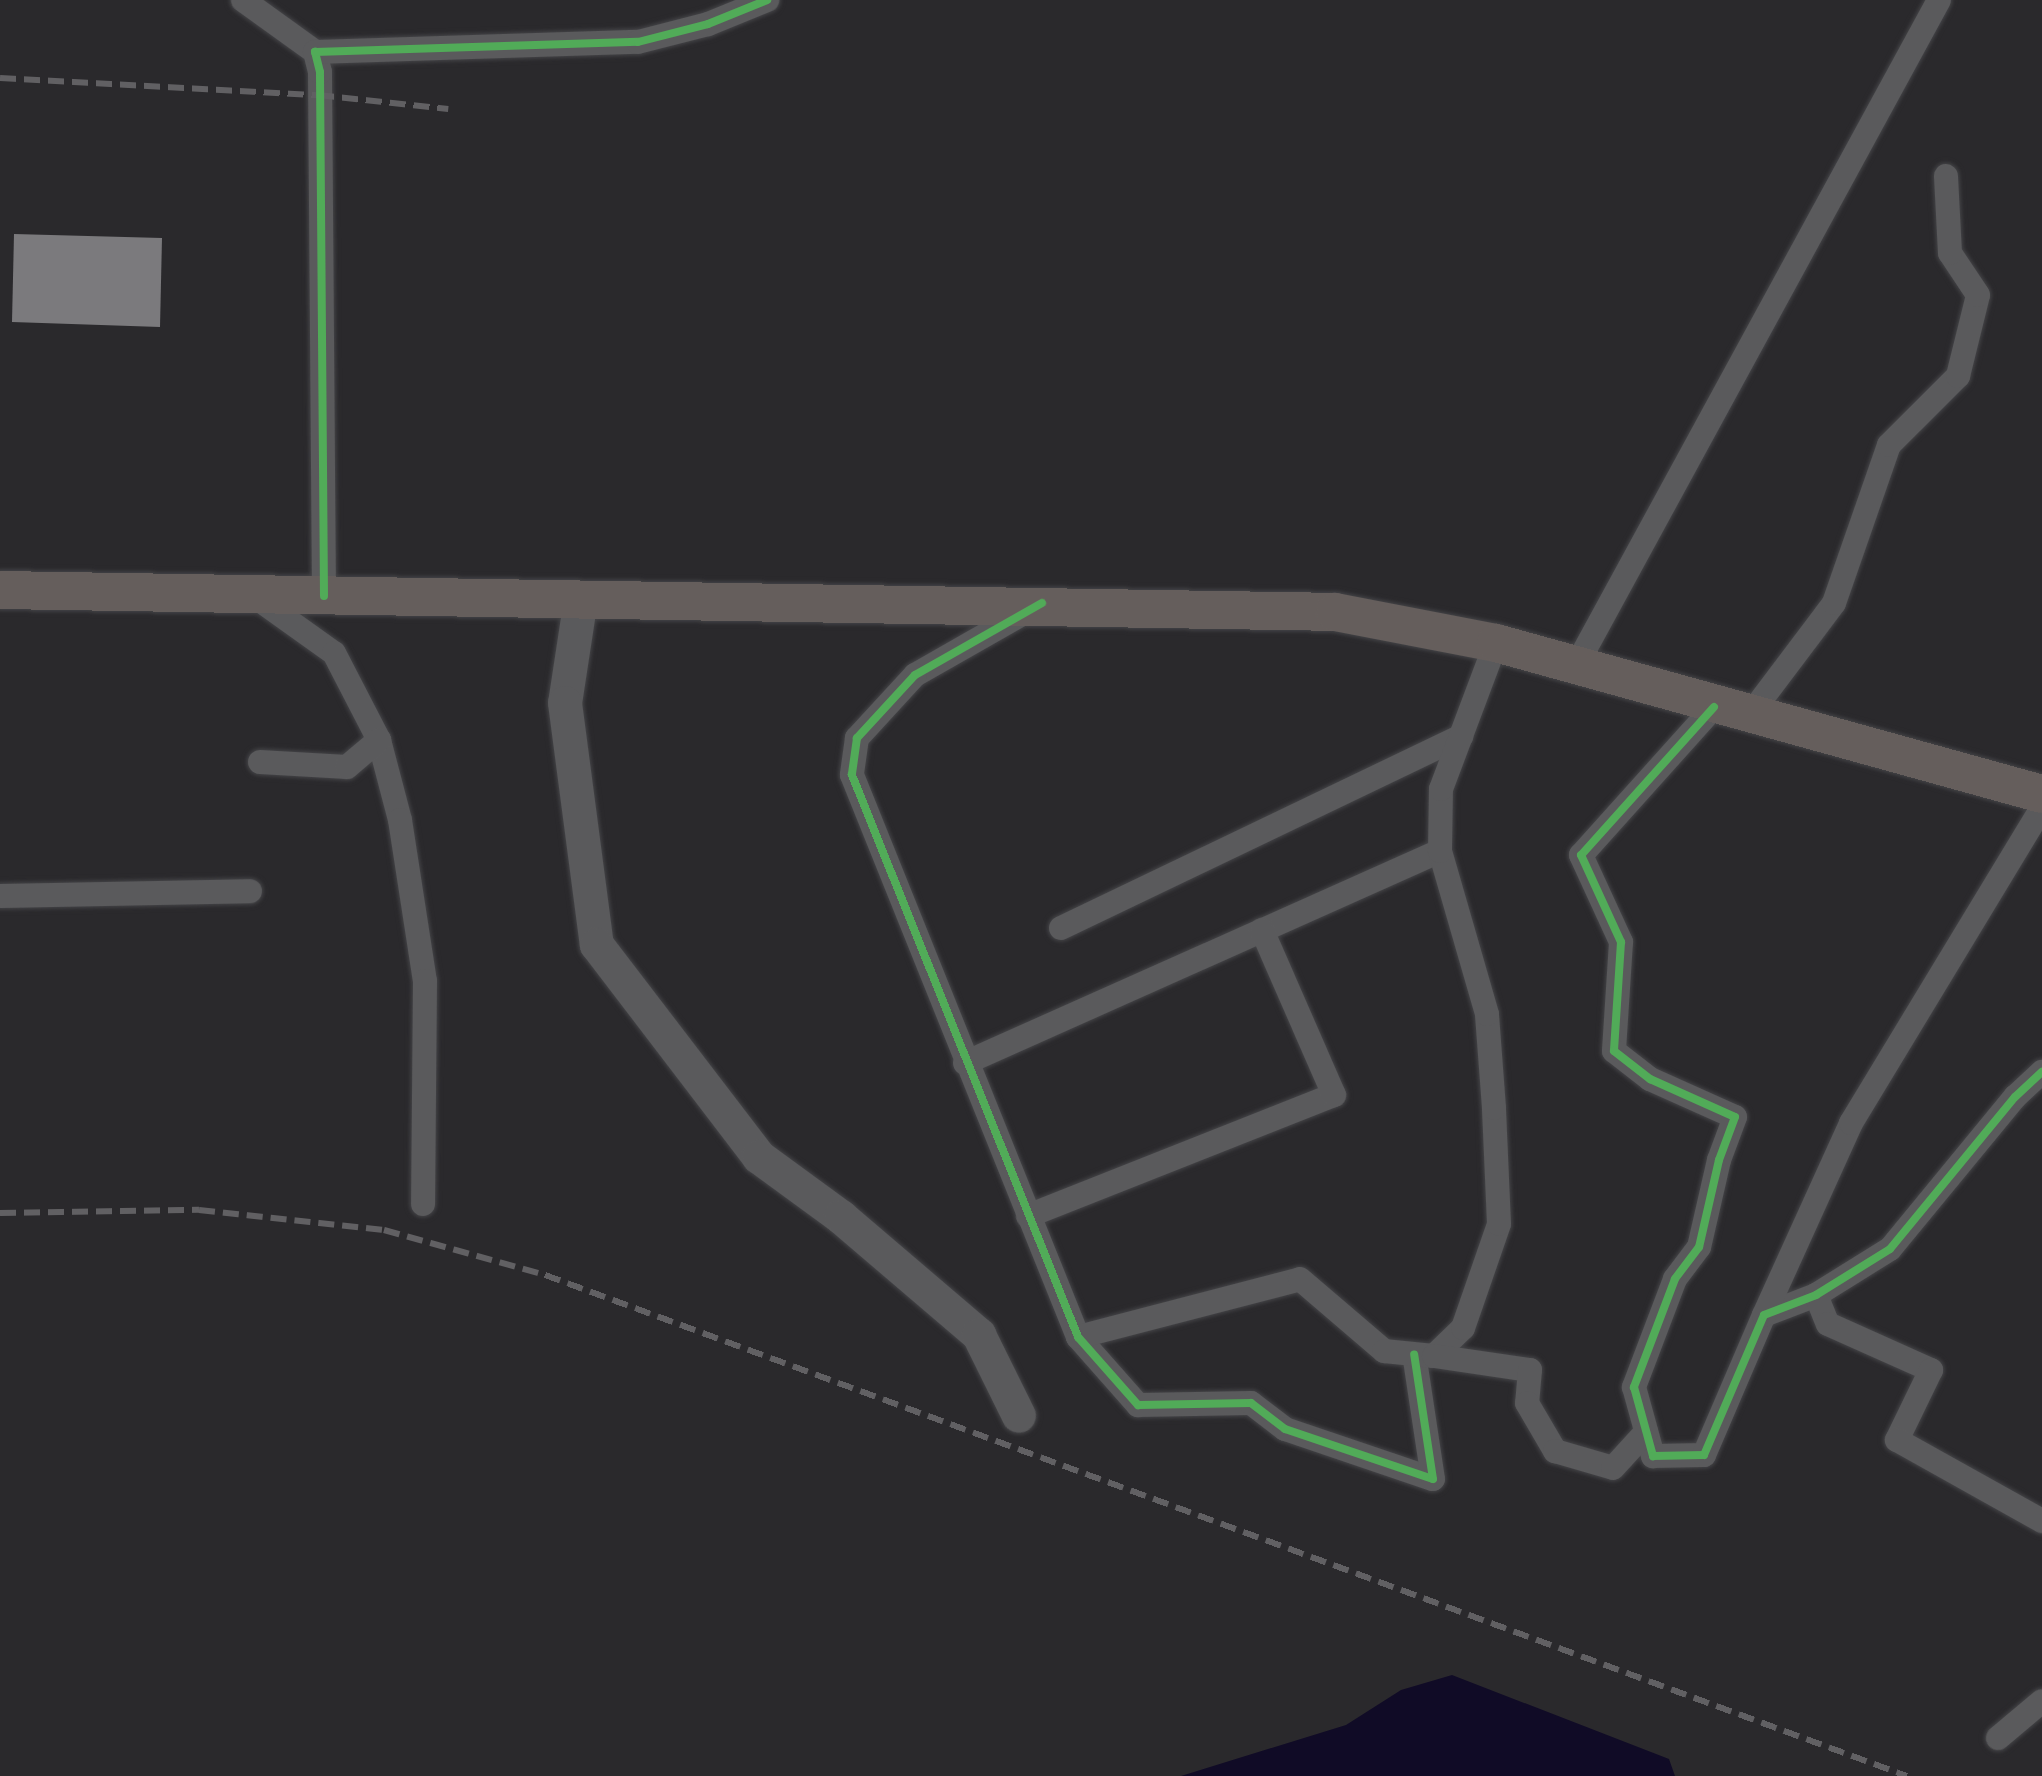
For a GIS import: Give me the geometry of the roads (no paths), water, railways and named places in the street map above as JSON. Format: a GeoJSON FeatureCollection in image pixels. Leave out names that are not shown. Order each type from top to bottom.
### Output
{"type":"FeatureCollection","features":[{"type":"Feature","properties":{"kind":"main road"},"geometry":{"type":"LineString","coordinates":[[0,590],[254,596],[1042,603],[1335,612],[1496,643],[1577,664],[1732,712],[2042,794]]}},
{"type":"Feature","properties":{"kind":"street"},"geometry":{"type":"LineString","coordinates":[[243,0],[315,52],[638,42],[708,24],[767,0]]}},
{"type":"Feature","properties":{"kind":"street"},"geometry":{"type":"LineString","coordinates":[[1577,664],[1939,0]]}},
{"type":"Feature","properties":{"kind":"street"},"geometry":{"type":"LineString","coordinates":[[315,52],[320,72],[324,596]]}},
{"type":"Feature","properties":{"kind":"street"},"geometry":{"type":"LineString","coordinates":[[1946,176],[1950,253],[1978,295],[1958,376],[1889,445],[1834,603],[1732,712],[1581,855],[1621,942],[1614,1051],[1650,1079],[1735,1117],[1719,1160],[1699,1247],[1675,1279],[1634,1387],[1653,1456],[1704,1455],[1851,1123],[2042,807]]}},
{"type":"Feature","properties":{"kind":"street"},"geometry":{"type":"LineString","coordinates":[[254,596],[334,653],[379,740],[400,820],[425,981],[423,1204]]}},
{"type":"Feature","properties":{"kind":"street"},"geometry":{"type":"LineString","coordinates":[[581,599],[565,703],[597,945],[759,1157],[841,1217],[979,1335],[1019,1416]]}},
{"type":"Feature","properties":{"kind":"street"},"geometry":{"type":"LineString","coordinates":[[1042,603],[915,675],[857,738],[852,775],[965,1063],[1078,1337],[1138,1405],[1251,1403],[1285,1429],[1433,1479],[1424,1355]]}},
{"type":"Feature","properties":{"kind":"street"},"geometry":{"type":"LineString","coordinates":[[1424,1355],[1463,1328],[1499,1224],[1487,1014],[1440,851],[1441,789],[1496,643]]}},
{"type":"Feature","properties":{"kind":"street"},"geometry":{"type":"LineString","coordinates":[[1061,928],[1461,736]]}},
{"type":"Feature","properties":{"kind":"street"},"geometry":{"type":"LineString","coordinates":[[260,762],[347,767],[379,740]]}},
{"type":"Feature","properties":{"kind":"street"},"geometry":{"type":"LineString","coordinates":[[965,1063],[1440,851]]}},
{"type":"Feature","properties":{"kind":"street"},"geometry":{"type":"LineString","coordinates":[[0,896],[250,891]]}},
{"type":"Feature","properties":{"kind":"street"},"geometry":{"type":"LineString","coordinates":[[1028,1216],[1334,1095],[1262,930]]}},
{"type":"Feature","properties":{"kind":"street"},"geometry":{"type":"LineString","coordinates":[[1764,1315],[1816,1295],[1890,1249],[2015,1097],[2042,1072]]}},
{"type":"Feature","properties":{"kind":"street"},"geometry":{"type":"LineString","coordinates":[[1078,1337],[1300,1279],[1384,1351],[1530,1370],[1527,1403],[1555,1451],[1613,1468],[1646,1432]]}},
{"type":"Feature","properties":{"kind":"street"},"geometry":{"type":"LineString","coordinates":[[1816,1295],[1828,1324],[1931,1370],[1897,1440],[2042,1521]]}},
{"type":"Feature","properties":{"kind":"street"},"geometry":{"type":"LineString","coordinates":[[1998,1738],[2042,1701]]}},
{"type":"Feature","properties":{"kind":"railway"},"geometry":{"type":"LineString","coordinates":[[0,78],[318,95],[448,109]]}},
{"type":"Feature","properties":{"kind":"railway"},"geometry":{"type":"LineString","coordinates":[[0,1213],[199,1210],[384,1230],[545,1275],[1907,1776]]}}]}
